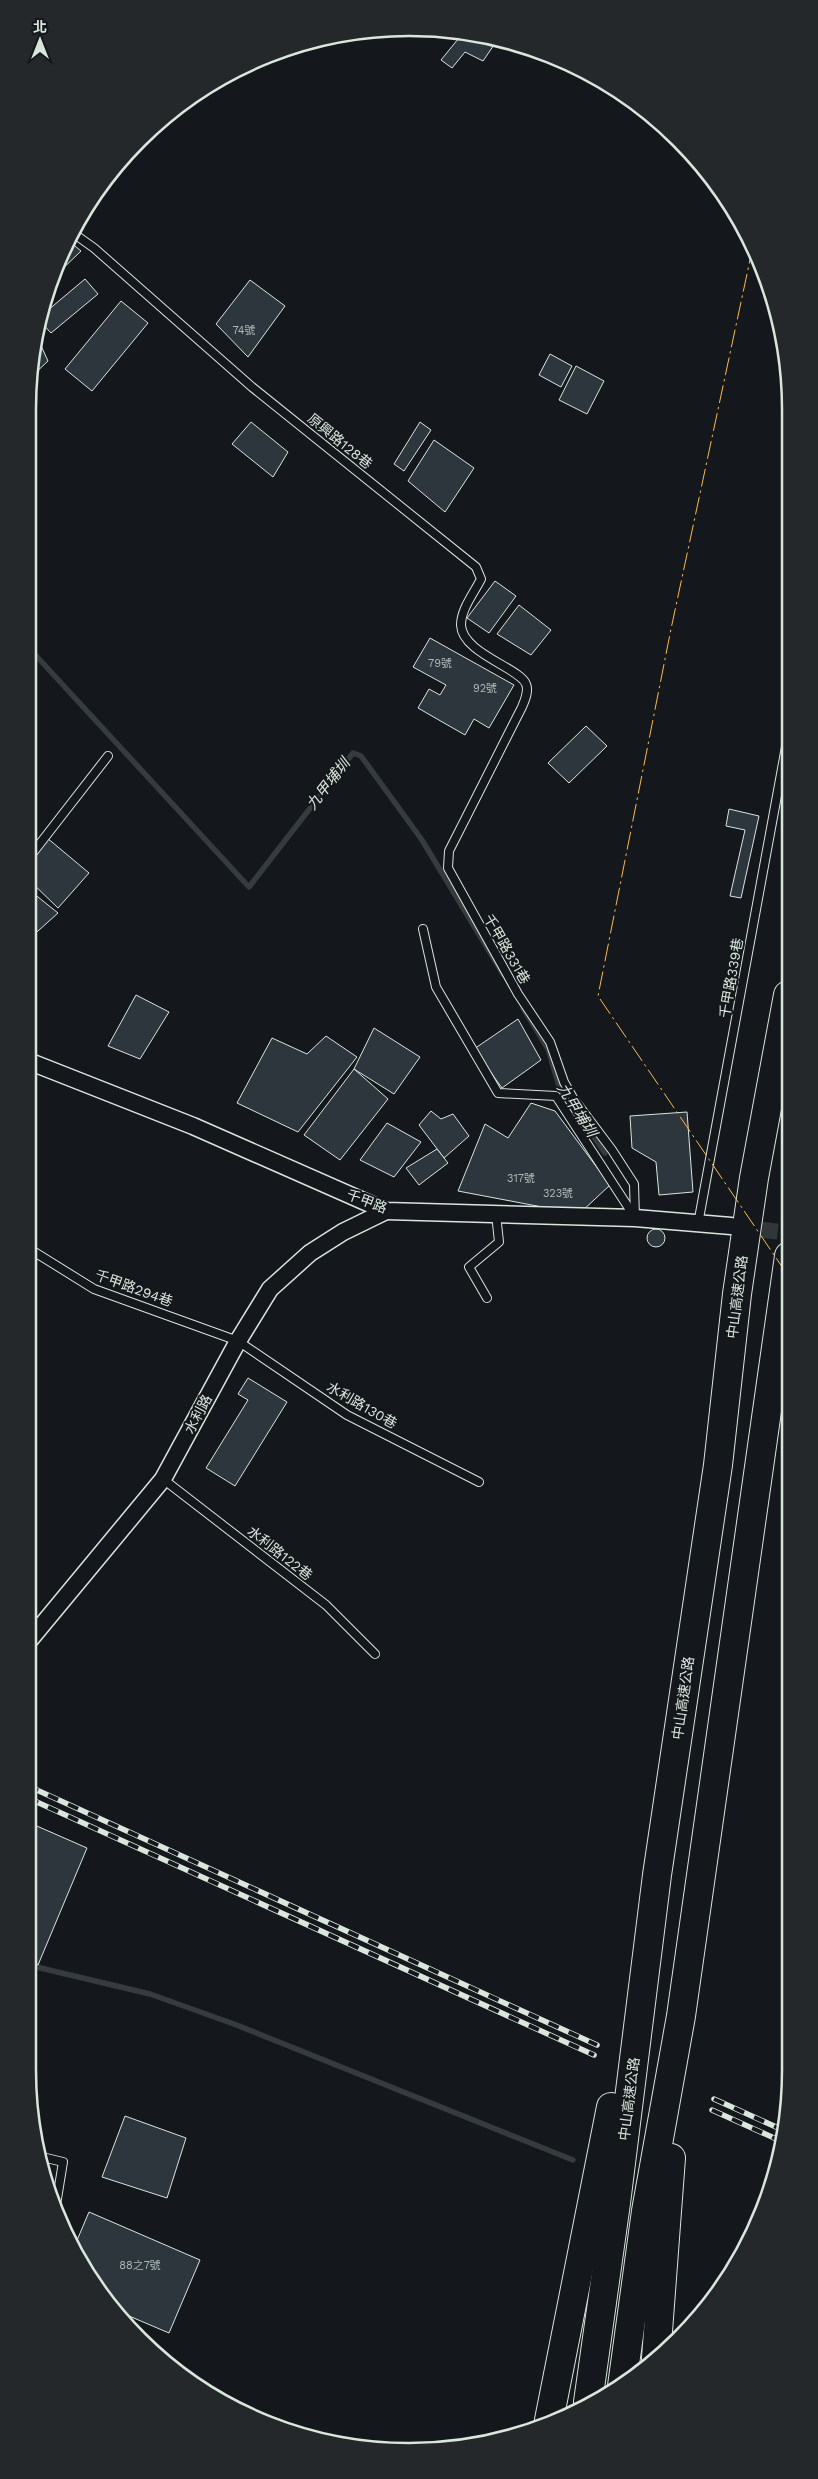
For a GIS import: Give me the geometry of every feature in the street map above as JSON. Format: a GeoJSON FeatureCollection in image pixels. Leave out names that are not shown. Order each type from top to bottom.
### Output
{"type":"FeatureCollection","features":[{"type":"Feature","properties":{"kind":"highway","name":"中山高速公路"},"geometry":{"type":"LineString","coordinates":[[589,2396],[616,2203],[657,1875],[718,1465],[737,1294],[751,1197],[782,1028]]}},
{"type":"Feature","properties":{"kind":"highway"},"geometry":{"type":"LineString","coordinates":[[624,2375],[646,2211],[681,2016],[782,1305]]}},
{"type":"Feature","properties":{"kind":"highway"},"geometry":{"type":"LineString","coordinates":[[550,2415],[657,1875]]}},
{"type":"Feature","properties":{"kind":"highway"},"geometry":{"type":"LineString","coordinates":[[657,2348],[681,2016]]}},
{"type":"Feature","properties":{"kind":"street","name":"千甲路"},"geometry":{"type":"LineString","coordinates":[[36,1064],[193,1126],[386,1211],[635,1218],[731,1226]]}},
{"type":"Feature","properties":{"kind":"street","name":"水利路"},"geometry":{"type":"LineString","coordinates":[[36,1632],[163,1479],[238,1341],[270,1289],[310,1253],[343,1232],[386,1211]]}},
{"type":"Feature","properties":{"kind":"lane","name":"原興路128巷"},"geometry":{"type":"LineString","coordinates":[[79,237],[94,248],[252,386],[476,567],[480,579],[462,615],[462,632],[468,641],[526,684]]}},
{"type":"Feature","properties":{"kind":"lane","name":"千甲路331巷"},"geometry":{"type":"LineString","coordinates":[[526,684],[522,707],[449,851],[448,868],[518,994],[550,1042],[564,1082],[573,1098],[612,1150],[634,1184],[635,1218]]}},
{"type":"Feature","properties":{"kind":"lane"},"geometry":{"type":"LineString","coordinates":[[36,849],[108,756]]}},
{"type":"Feature","properties":{"kind":"lane","name":"千甲路339巷"},"geometry":{"type":"LineString","coordinates":[[698,1224],[782,769]]}},
{"type":"Feature","properties":{"kind":"lane"},"geometry":{"type":"LineString","coordinates":[[423,929],[436,987],[498,1094],[556,1096],[635,1218]]}},
{"type":"Feature","properties":{"kind":"lane"},"geometry":{"type":"LineString","coordinates":[[487,1298],[470,1267],[499,1242],[496,1214]]}},
{"type":"Feature","properties":{"kind":"lane","name":"千甲路294巷"},"geometry":{"type":"LineString","coordinates":[[36,1253],[94,1288],[238,1341]]}},
{"type":"Feature","properties":{"kind":"lane","name":"水利路130巷"},"geometry":{"type":"LineString","coordinates":[[238,1341],[347,1414],[480,1482]]}},
{"type":"Feature","properties":{"kind":"lane","name":"水利路122巷"},"geometry":{"type":"LineString","coordinates":[[163,1479],[326,1604],[376,1654]]}},
{"type":"Feature","properties":{"kind":"lane"},"geometry":{"type":"LineString","coordinates":[[47,2158],[63,2162],[58,2194]]}},
{"type":"Feature","properties":{"kind":"building"},"geometry":{"type":"Polygon","coordinates":[[[458,39],[493,46],[483,61],[465,52],[452,68],[441,60],[458,39]]]}},
{"type":"Feature","properties":{"kind":"building"},"geometry":{"type":"Polygon","coordinates":[[[74,245],[81,251],[65,267],[74,245]]]}},
{"type":"Feature","properties":{"kind":"building"},"geometry":{"type":"Polygon","coordinates":[[[85,279],[98,294],[51,333],[45,327],[50,308],[85,279]]]}},
{"type":"Feature","properties":{"kind":"building"},"geometry":{"type":"Polygon","coordinates":[[[250,280],[285,306],[248,357],[216,324],[250,280]]]}},
{"type":"Feature","properties":{"kind":"building"},"geometry":{"type":"Polygon","coordinates":[[[121,301],[148,323],[92,391],[65,369],[121,301]]]}},
{"type":"Feature","properties":{"kind":"building"},"geometry":{"type":"Polygon","coordinates":[[[41,346],[48,361],[38,370],[41,346]]]}},
{"type":"Feature","properties":{"kind":"building"},"geometry":{"type":"Polygon","coordinates":[[[550,354],[572,366],[561,387],[539,375],[550,354]]]}},
{"type":"Feature","properties":{"kind":"building"},"geometry":{"type":"Polygon","coordinates":[[[576,366],[604,381],[587,414],[559,400],[576,366]]]}},
{"type":"Feature","properties":{"kind":"building"},"geometry":{"type":"Polygon","coordinates":[[[251,422],[288,452],[273,477],[232,444],[251,422]]]}},
{"type":"Feature","properties":{"kind":"building"},"geometry":{"type":"Polygon","coordinates":[[[420,422],[431,430],[404,471],[394,464],[420,422]]]}},
{"type":"Feature","properties":{"kind":"building"},"geometry":{"type":"Polygon","coordinates":[[[434,440],[474,468],[445,512],[408,481],[434,440]]]}},
{"type":"Feature","properties":{"kind":"building"},"geometry":{"type":"Polygon","coordinates":[[[495,581],[516,596],[489,633],[467,618],[495,581]]]}},
{"type":"Feature","properties":{"kind":"building"},"geometry":{"type":"Polygon","coordinates":[[[519,605],[551,630],[531,655],[497,634],[519,605]]]}},
{"type":"Feature","properties":{"kind":"building"},"geometry":{"type":"Polygon","coordinates":[[[430,638],[514,685],[489,728],[474,719],[465,735],[418,708],[429,689],[440,695],[446,685],[413,667],[430,638]]]}},
{"type":"Feature","properties":{"kind":"building"},"geometry":{"type":"Polygon","coordinates":[[[586,726],[607,746],[569,783],[548,763],[586,726]]]}},
{"type":"Feature","properties":{"kind":"building"},"geometry":{"type":"Polygon","coordinates":[[[729,809],[759,816],[741,898],[730,896],[745,830],[726,826],[729,809]]]}},
{"type":"Feature","properties":{"kind":"building"},"geometry":{"type":"Polygon","coordinates":[[[46,837],[89,873],[58,908],[36,887],[36,851],[46,837]]]}},
{"type":"Feature","properties":{"kind":"building"},"geometry":{"type":"Polygon","coordinates":[[[36,895],[58,913],[36,933],[36,895]]]}},
{"type":"Feature","properties":{"kind":"building"},"geometry":{"type":"Polygon","coordinates":[[[136,995],[169,1012],[140,1059],[108,1046],[136,995]]]}},
{"type":"Feature","properties":{"kind":"building"},"geometry":{"type":"Polygon","coordinates":[[[518,1019],[541,1060],[502,1088],[474,1049],[518,1019]]]}},
{"type":"Feature","properties":{"kind":"building"},"geometry":{"type":"Polygon","coordinates":[[[374,1028],[420,1057],[394,1094],[354,1069],[374,1028]]]}},
{"type":"Feature","properties":{"kind":"building"},"geometry":{"type":"Polygon","coordinates":[[[326,1036],[357,1057],[298,1132],[237,1103],[272,1038],[307,1054],[326,1036]]]}},
{"type":"Feature","properties":{"kind":"building"},"geometry":{"type":"Polygon","coordinates":[[[354,1069],[388,1099],[340,1160],[304,1135],[354,1069]]]}},
{"type":"Feature","properties":{"kind":"building"},"geometry":{"type":"Polygon","coordinates":[[[531,1103],[555,1111],[610,1185],[579,1214],[458,1191],[485,1124],[508,1138],[531,1103]]]}},
{"type":"Feature","properties":{"kind":"building"},"geometry":{"type":"Polygon","coordinates":[[[431,1111],[441,1119],[453,1114],[469,1136],[444,1158],[419,1125],[431,1111]]]}},
{"type":"Feature","properties":{"kind":"building"},"geometry":{"type":"Polygon","coordinates":[[[687,1112],[693,1192],[659,1195],[656,1162],[632,1148],[630,1116],[687,1112]]]}},
{"type":"Feature","properties":{"kind":"building"},"geometry":{"type":"Polygon","coordinates":[[[387,1123],[421,1142],[394,1177],[360,1160],[387,1123]]]}},
{"type":"Feature","properties":{"kind":"building"},"geometry":{"type":"Polygon","coordinates":[[[437,1149],[448,1163],[419,1185],[406,1168],[437,1149]]]}},
{"type":"Feature","properties":{"kind":"building"},"geometry":{"type":"Polygon","coordinates":[[[656,1229],[662,1232],[665,1238],[662,1244],[656,1247],[650,1244],[647,1238],[650,1232],[656,1229]]]}},
{"type":"Feature","properties":{"kind":"building"},"geometry":{"type":"Polygon","coordinates":[[[248,1378],[287,1402],[235,1486],[206,1468],[248,1400],[238,1394],[248,1378]]]}},
{"type":"Feature","properties":{"kind":"building"},"geometry":{"type":"Polygon","coordinates":[[[36,1826],[87,1848],[38,1965],[36,1964],[36,1826]]]}},
{"type":"Feature","properties":{"kind":"building"},"geometry":{"type":"Polygon","coordinates":[[[125,2116],[186,2138],[167,2198],[102,2177],[125,2116]]]}},
{"type":"Feature","properties":{"kind":"building"},"geometry":{"type":"Polygon","coordinates":[[[89,2212],[200,2260],[169,2333],[129,2316],[99,2277],[77,2239],[89,2212]]]}},
{"type":"Feature","properties":{"kind":"waterway","name":"九甲埔圳"},"geometry":{"type":"LineString","coordinates":[[36,656],[249,887],[353,753],[361,756],[422,840],[503,974]]}},
{"type":"Feature","properties":{"kind":"waterway","name":"九甲埔圳"},"geometry":{"type":"LineString","coordinates":[[523,1008],[548,1049],[559,1086],[605,1153]]}},
{"type":"Feature","properties":{"kind":"waterway"},"geometry":{"type":"LineString","coordinates":[[36,1967],[150,1994],[234,2024],[573,2160]]}},
{"type":"Feature","properties":{"kind":"tunnel"},"geometry":{"type":"LineString","coordinates":[[738,1227],[782,1232]]}},
{"type":"Feature","properties":{"kind":"railway"},"geometry":{"type":"LineString","coordinates":[[36,1790],[597,2045]]}},
{"type":"Feature","properties":{"kind":"railway"},"geometry":{"type":"LineString","coordinates":[[36,1802],[594,2055]]}},
{"type":"Feature","properties":{"kind":"railway"},"geometry":{"type":"LineString","coordinates":[[714,2099],[778,2128]]}},
{"type":"Feature","properties":{"kind":"railway"},"geometry":{"type":"LineString","coordinates":[[712,2110],[776,2139]]}},
{"type":"Feature","properties":{"kind":"power"},"geometry":{"type":"LineString","coordinates":[[750,260],[671,629],[598,996],[782,1267]]}}]}
